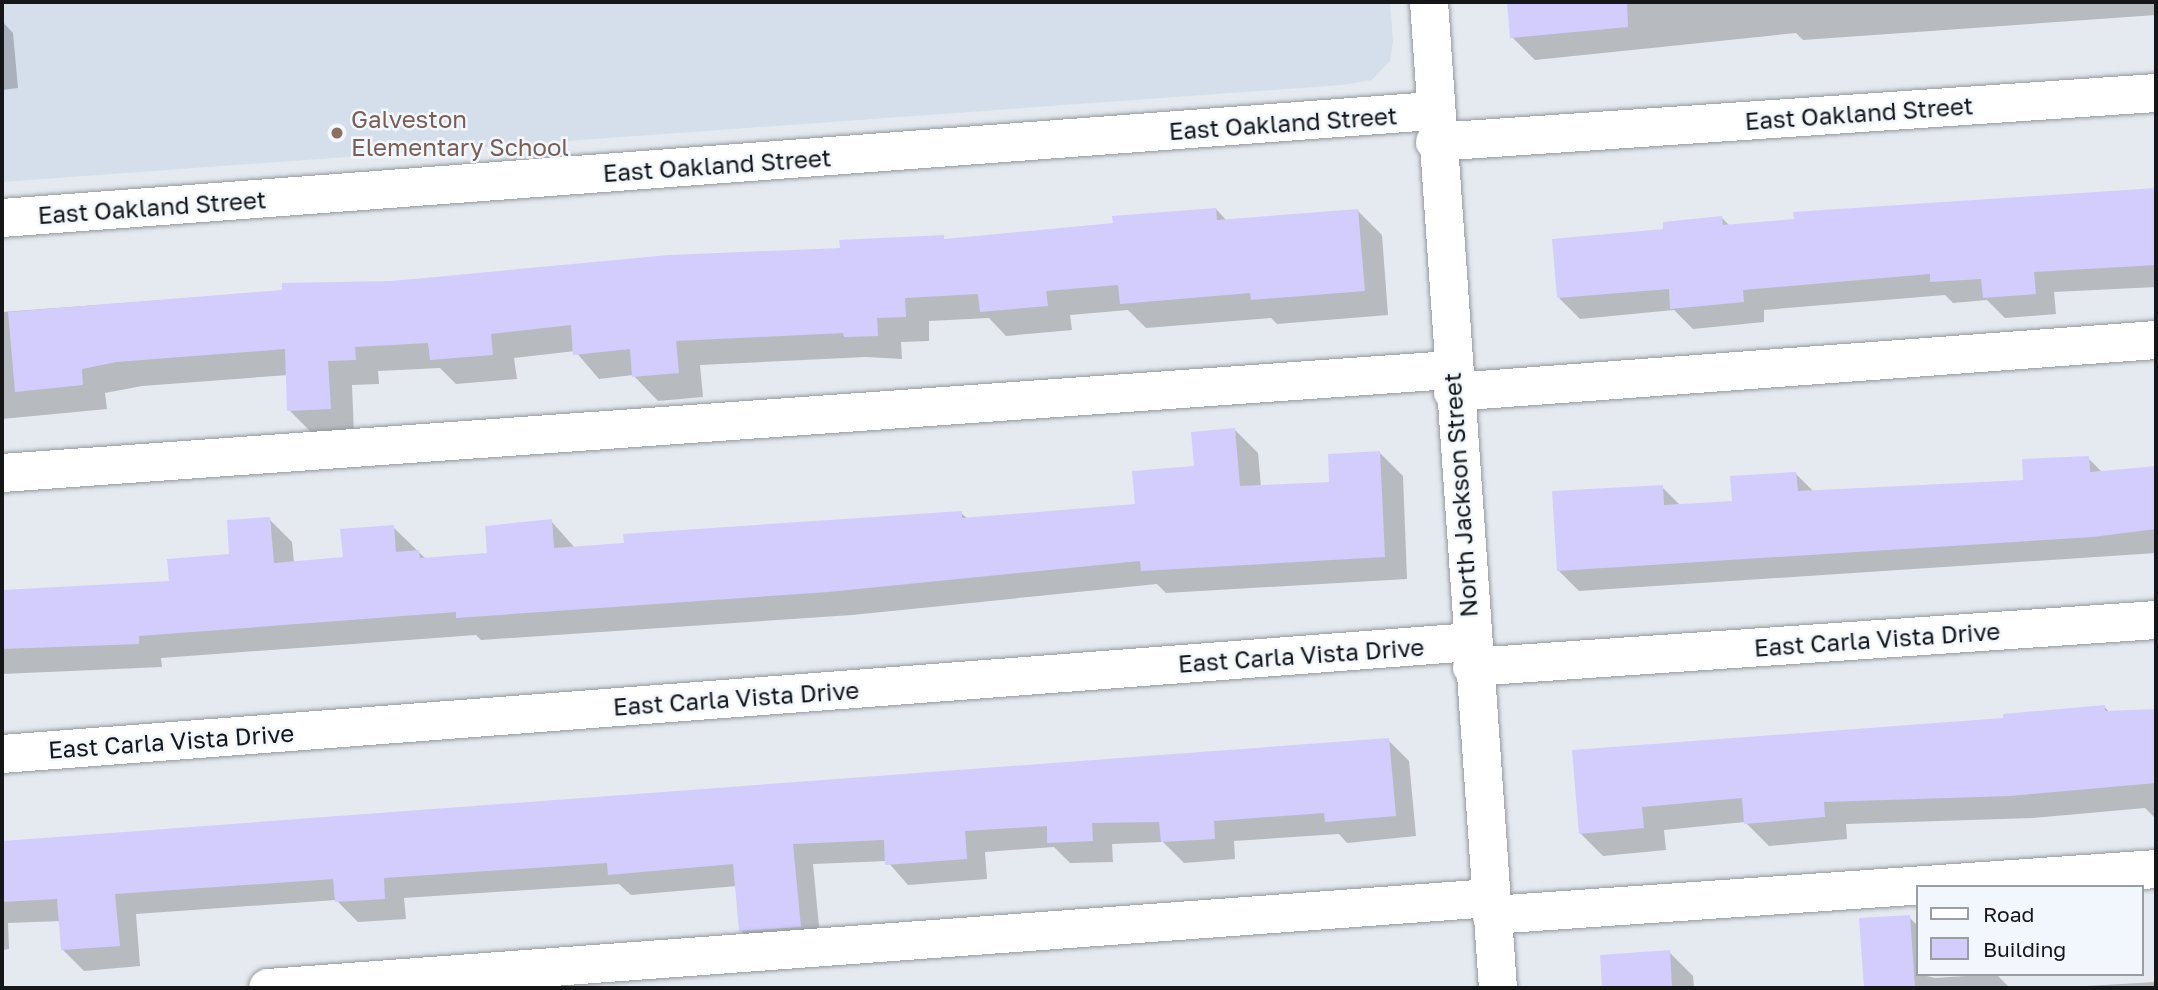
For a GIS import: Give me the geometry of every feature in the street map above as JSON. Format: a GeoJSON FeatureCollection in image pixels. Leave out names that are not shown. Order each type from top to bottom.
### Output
{"type":"FeatureCollection","features":[{"type":"Feature","properties":{"kind":"street","name":"North Jackson Street"},"geometry":{"type":"LineString","coordinates":[[1429,2],[1434,127],[1471,655],[1498,988]]}},
{"type":"Feature","properties":{"kind":"street","name":"East Oakland Street"},"geometry":{"type":"LineString","coordinates":[[2,218],[1434,127],[2156,93]]}},
{"type":"Feature","properties":{"kind":"street"},"geometry":{"type":"LineString","coordinates":[[2,473],[1452,381],[2156,340]]}},
{"type":"Feature","properties":{"kind":"street","name":"East Carla Vista Drive"},"geometry":{"type":"LineString","coordinates":[[2,754],[1471,655],[2156,620]]}},
{"type":"Feature","properties":{"kind":"street"},"geometry":{"type":"LineString","coordinates":[[268,988],[1491,906],[2156,869]]}},
{"type":"Feature","properties":{"kind":"shaded area","name":"Galveston Elementary School"},"geometry":{"type":"Polygon","coordinates":[[[2,2],[1390,2],[1393,41],[1390,61],[1372,80],[1342,85],[2,182],[2,2]]]}},
{"type":"Feature","properties":{"kind":"building"},"geometry":{"type":"Polygon","coordinates":[[[1507,2],[1627,2],[1628,27],[1510,38],[1507,2]]]}},
{"type":"Feature","properties":{"kind":"building"},"geometry":{"type":"Polygon","coordinates":[[[2156,188],[2156,265],[2034,272],[2036,294],[1983,298],[1981,279],[1930,282],[1930,274],[1743,290],[1744,302],[1670,309],[1669,289],[1557,298],[1552,239],[1663,229],[1663,222],[1722,216],[1723,225],[1794,219],[1793,212],[2156,188]]]}},
{"type":"Feature","properties":{"kind":"building"},"geometry":{"type":"Polygon","coordinates":[[[1216,208],[1217,220],[1358,209],[1365,291],[1251,300],[1250,293],[1120,304],[1118,285],[1046,291],[1048,306],[980,312],[978,294],[905,298],[906,317],[877,318],[878,336],[844,337],[843,333],[676,341],[679,373],[632,377],[630,349],[573,355],[571,325],[491,334],[493,355],[430,360],[428,343],[355,347],[356,360],[328,361],[331,409],[287,411],[285,349],[116,362],[82,369],[83,385],[15,392],[8,312],[282,290],[282,283],[392,281],[669,255],[840,248],[839,240],[944,235],[944,239],[1113,223],[1112,216],[1216,208]]]}},
{"type":"Feature","properties":{"kind":"building"},"geometry":{"type":"Polygon","coordinates":[[[1235,428],[1240,486],[1329,482],[1328,454],[1380,451],[1385,557],[1141,571],[1140,561],[828,592],[456,618],[456,612],[139,636],[139,644],[2,649],[2,590],[169,581],[167,559],[229,554],[227,520],[270,517],[274,563],[343,557],[340,529],[394,525],[396,552],[419,550],[420,558],[487,553],[485,526],[552,519],[554,548],[624,543],[623,534],[962,511],[962,518],[1135,504],[1132,471],[1194,466],[1191,432],[1235,428]]]}},
{"type":"Feature","properties":{"kind":"building"},"geometry":{"type":"Polygon","coordinates":[[[2089,456],[2090,472],[2156,466],[2156,529],[2093,537],[1557,571],[1552,491],[1663,485],[1664,505],[1732,501],[1730,476],[1796,472],[1798,491],[2023,480],[2022,459],[2089,456]]]}},
{"type":"Feature","properties":{"kind":"building"},"geometry":{"type":"Polygon","coordinates":[[[2105,705],[2105,711],[2156,709],[2156,783],[2010,796],[1824,802],[1825,817],[1744,824],[1742,798],[1642,807],[1644,828],[1579,834],[1572,750],[2003,718],[2003,714],[2105,705]]]}},
{"type":"Feature","properties":{"kind":"building"},"geometry":{"type":"Polygon","coordinates":[[[1389,738],[1396,816],[1325,822],[1324,813],[1214,821],[1215,839],[1161,842],[1159,822],[1092,823],[1093,841],[1047,843],[1047,826],[965,831],[967,859],[885,865],[884,840],[793,844],[801,927],[739,931],[733,864],[608,875],[607,863],[384,878],[385,899],[335,902],[333,879],[115,894],[120,946],[61,950],[57,899],[2,902],[2,841],[1389,738]]]}},
{"type":"Feature","properties":{"kind":"building"},"geometry":{"type":"Polygon","coordinates":[[[1910,915],[1915,988],[1864,988],[1859,918],[1910,915]]]}},
{"type":"Feature","properties":{"kind":"building"},"geometry":{"type":"Polygon","coordinates":[[[1670,950],[1672,988],[1602,988],[1600,955],[1670,950]]]}},
{"type":"Feature","properties":{"kind":"place","name":"Galveston Elementary School"},"geometry":{"type":"Point","coordinates":[337,133]}}]}
